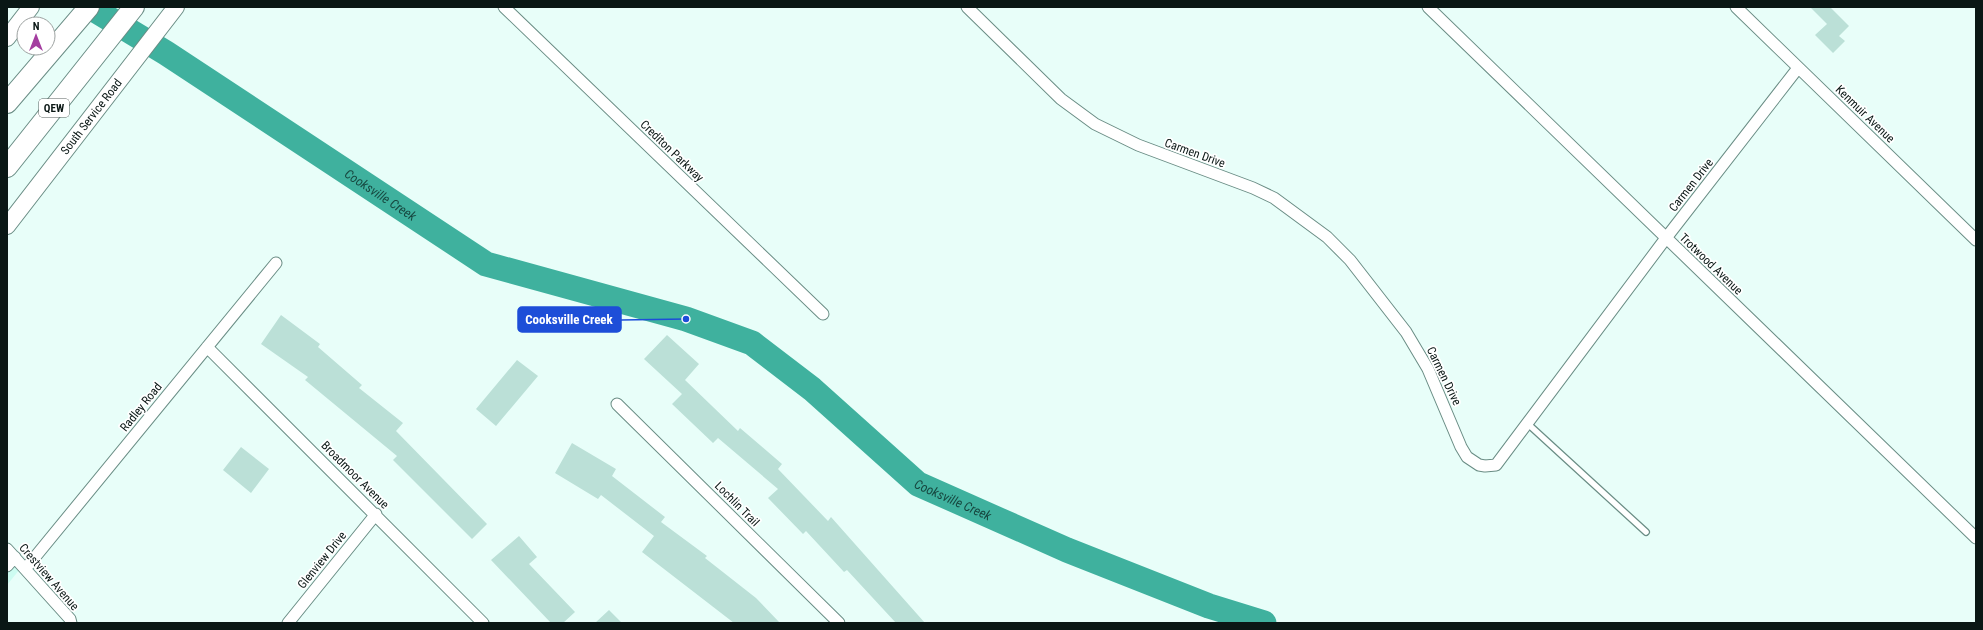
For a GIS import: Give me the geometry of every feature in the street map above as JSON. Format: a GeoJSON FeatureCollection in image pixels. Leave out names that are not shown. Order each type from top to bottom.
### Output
{"type":"FeatureCollection","features":[{"type":"Feature","properties":{"kind":"highway"},"geometry":{"type":"LineString","coordinates":[[7,103],[89,7]]}},
{"type":"Feature","properties":{"kind":"highway","name":"QEW"},"geometry":{"type":"LineString","coordinates":[[7,167],[134,7]]}},
{"type":"Feature","properties":{"kind":"street"},"geometry":{"type":"LineString","coordinates":[[7,38],[31,7]]}},
{"type":"Feature","properties":{"kind":"street","name":"Crediton Parkway"},"geometry":{"type":"LineString","coordinates":[[504,7],[823,314]]}},
{"type":"Feature","properties":{"kind":"street","name":"Carmen Drive"},"geometry":{"type":"LineString","coordinates":[[967,7],[1061,99],[1095,124],[1138,145],[1253,188],[1274,198],[1328,237],[1372,288],[1406,332],[1428,369],[1461,447],[1471,460],[1485,466],[1496,465],[1666,238],[1798,68]]}},
{"type":"Feature","properties":{"kind":"street","name":"Trotwood Avenue"},"geometry":{"type":"LineString","coordinates":[[1428,7],[1976,538]]}},
{"type":"Feature","properties":{"kind":"street","name":"Kenmuir Avenue"},"geometry":{"type":"LineString","coordinates":[[1736,7],[1976,240]]}},
{"type":"Feature","properties":{"kind":"street","name":"South Service Road"},"geometry":{"type":"LineString","coordinates":[[7,226],[174,9]]}},
{"type":"Feature","properties":{"kind":"street","name":"Radley Road"},"geometry":{"type":"LineString","coordinates":[[26,568],[276,262]]}},
{"type":"Feature","properties":{"kind":"street","name":"Broadmoor Avenue"},"geometry":{"type":"LineString","coordinates":[[207,347],[484,623]]}},
{"type":"Feature","properties":{"kind":"street","name":"Lochlin Trail"},"geometry":{"type":"LineString","coordinates":[[617,404],[839,623]]}},
{"type":"Feature","properties":{"kind":"street","name":"Glenview Drive"},"geometry":{"type":"LineString","coordinates":[[288,623],[376,514]]}},
{"type":"Feature","properties":{"kind":"street"},"geometry":{"type":"LineString","coordinates":[[7,566],[11,553]]}},
{"type":"Feature","properties":{"kind":"street","name":"Crestview Avenue"},"geometry":{"type":"LineString","coordinates":[[11,553],[70,619],[71,623]]}},
{"type":"Feature","properties":{"kind":"lane"},"geometry":{"type":"LineString","coordinates":[[1528,424],[1646,532]]}},
{"type":"Feature","properties":{"kind":"shaded area"},"geometry":{"type":"Polygon","coordinates":[[[7,556],[20,569],[7,585],[7,556]]]}},
{"type":"Feature","properties":{"kind":"building"},"geometry":{"type":"Polygon","coordinates":[[[1810,7],[1830,7],[1849,26],[1839,36],[1845,41],[1833,53],[1815,35],[1827,24],[1810,7]]]}},
{"type":"Feature","properties":{"kind":"building"},"geometry":{"type":"Polygon","coordinates":[[[281,315],[320,344],[318,347],[362,385],[359,388],[403,423],[396,431],[487,524],[472,539],[393,460],[397,456],[305,380],[308,377],[261,344],[281,315]]]}},
{"type":"Feature","properties":{"kind":"building"},"geometry":{"type":"Polygon","coordinates":[[[667,335],[699,364],[685,380],[738,431],[740,428],[782,464],[778,469],[828,521],[831,517],[925,623],[896,623],[847,570],[844,572],[806,531],[803,534],[768,498],[778,489],[718,438],[713,443],[672,404],[682,394],[644,359],[667,335]]]}},
{"type":"Feature","properties":{"kind":"building"},"geometry":{"type":"Polygon","coordinates":[[[517,360],[538,376],[496,426],[476,409],[517,360]]]}},
{"type":"Feature","properties":{"kind":"building"},"geometry":{"type":"Polygon","coordinates":[[[572,443],[616,469],[612,476],[665,517],[661,522],[707,556],[705,558],[756,598],[780,623],[734,623],[642,552],[654,536],[601,495],[598,499],[555,473],[572,443]]]}},
{"type":"Feature","properties":{"kind":"building"},"geometry":{"type":"Polygon","coordinates":[[[241,447],[269,469],[251,493],[223,470],[241,447]]]}},
{"type":"Feature","properties":{"kind":"building"},"geometry":{"type":"Polygon","coordinates":[[[519,536],[537,557],[529,564],[575,612],[563,623],[551,623],[491,560],[519,536]]]}},
{"type":"Feature","properties":{"kind":"building"},"geometry":{"type":"Polygon","coordinates":[[[609,610],[622,623],[595,623],[609,610]]]}},
{"type":"Feature","properties":{"kind":"waterway","name":"Cooksville Creek"},"geometry":{"type":"LineString","coordinates":[[90,7],[166,53],[486,264],[686,319],[752,343],[812,389],[918,484],[1067,550],[1209,606],[1264,623]]}},
{"type":"Feature","properties":{"kind":"place","name":"Cooksville Creek"},"geometry":{"type":"Point","coordinates":[686,319]}}]}
